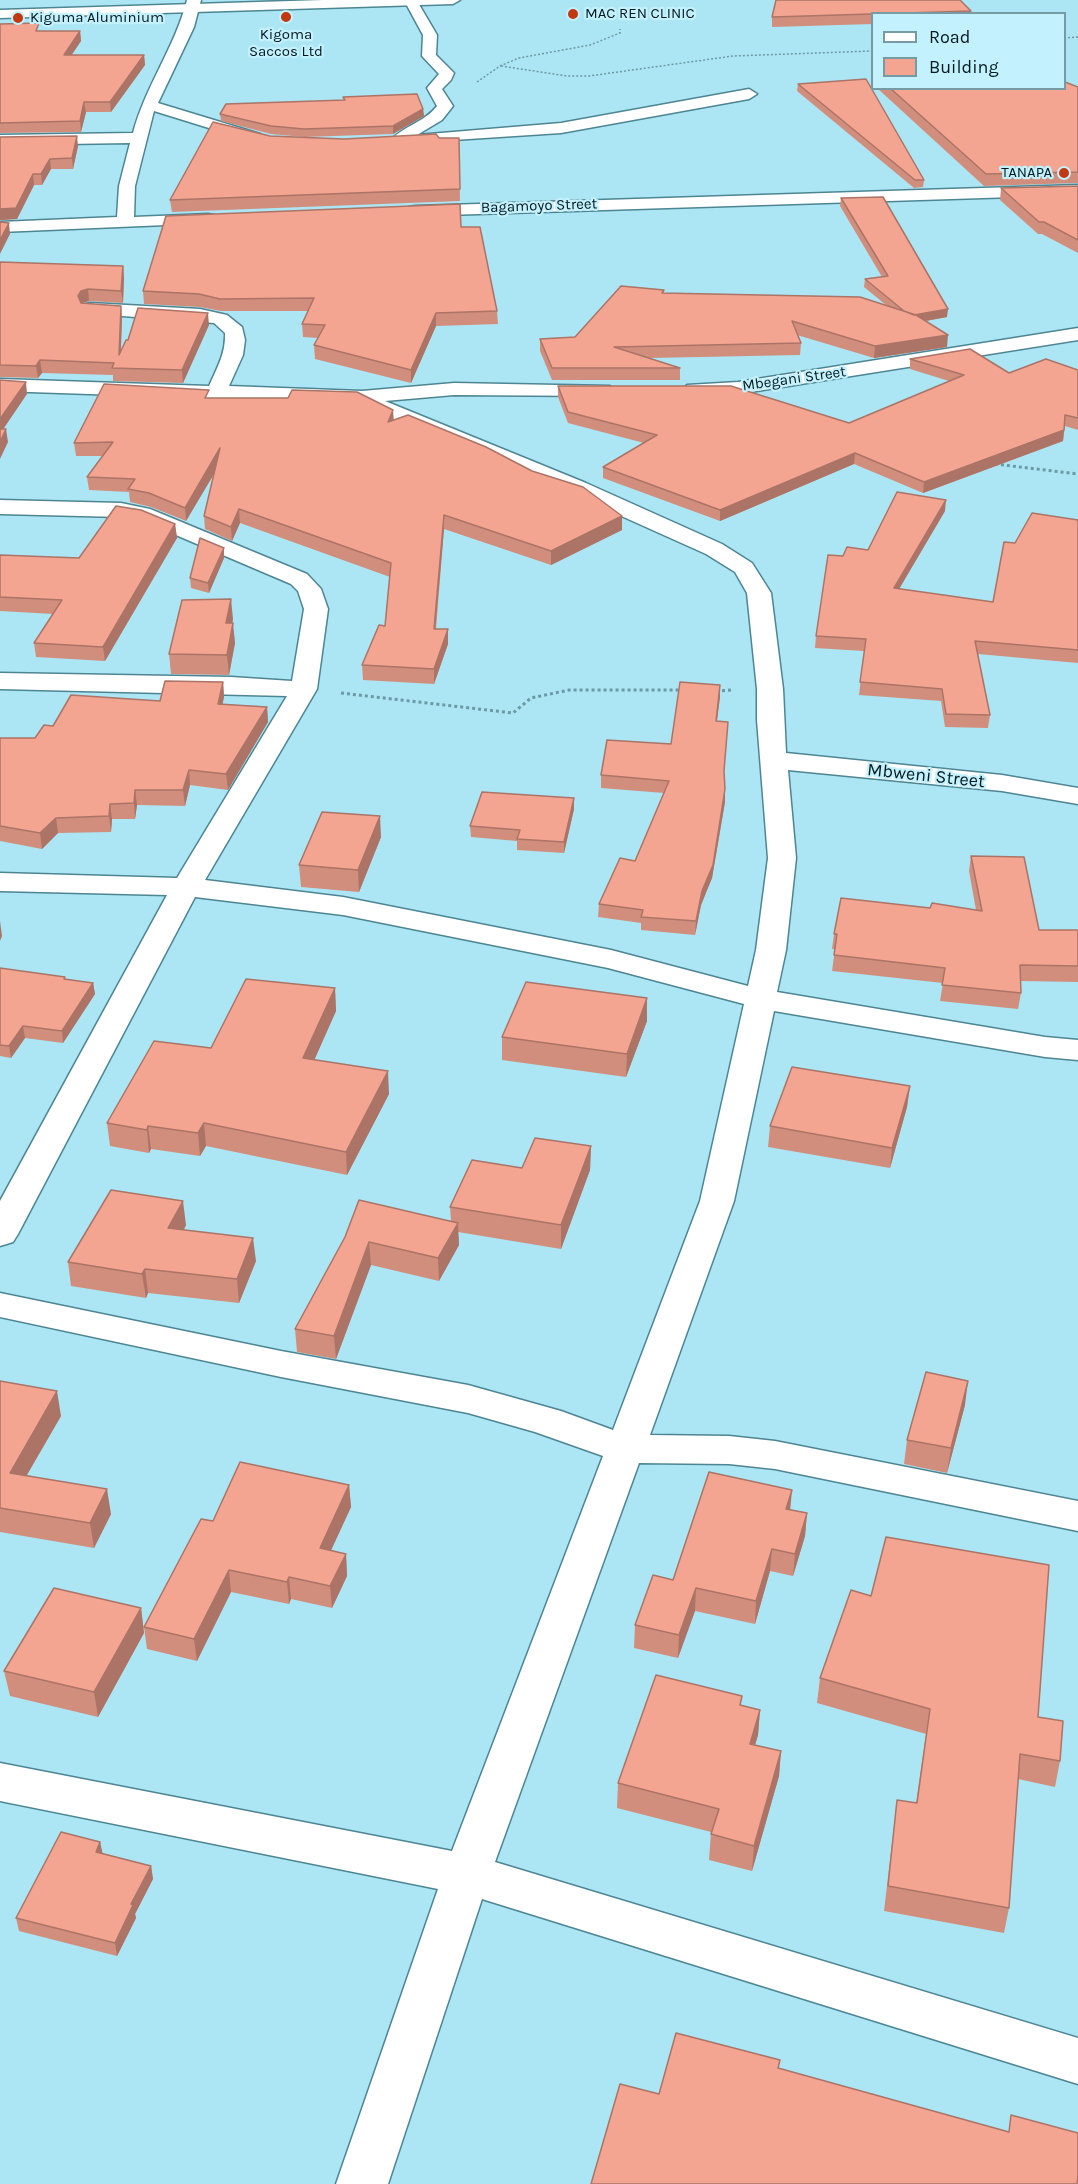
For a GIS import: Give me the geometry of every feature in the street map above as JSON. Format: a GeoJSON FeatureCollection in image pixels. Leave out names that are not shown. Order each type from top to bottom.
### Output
{"type":"FeatureCollection","features":[{"type":"Feature","properties":{"kind":"street"},"geometry":{"type":"LineString","coordinates":[[0,14],[193,5],[453,0]]}},
{"type":"Feature","properties":{"kind":"street"},"geometry":{"type":"LineString","coordinates":[[410,1],[430,35],[429,56],[447,73],[447,76],[434,88],[445,106],[437,117],[384,142],[561,128],[749,94]]}},
{"type":"Feature","properties":{"kind":"street"},"geometry":{"type":"LineString","coordinates":[[125,223],[127,186],[149,105],[188,27],[193,5]]}},
{"type":"Feature","properties":{"kind":"street"},"geometry":{"type":"LineString","coordinates":[[149,105],[218,128],[271,141]]}},
{"type":"Feature","properties":{"kind":"street"},"geometry":{"type":"LineString","coordinates":[[0,140],[140,138]]}},
{"type":"Feature","properties":{"kind":"street","name":"Bagamoyo Street"},"geometry":{"type":"LineString","coordinates":[[395,212],[1078,190]]}},
{"type":"Feature","properties":{"kind":"street"},"geometry":{"type":"LineString","coordinates":[[0,228],[220,219]]}},
{"type":"Feature","properties":{"kind":"street"},"geometry":{"type":"LineString","coordinates":[[90,309],[200,315],[229,323],[236,331],[236,353],[225,369],[216,393]]}},
{"type":"Feature","properties":{"kind":"street","name":"Mbegani Street"},"geometry":{"type":"LineString","coordinates":[[672,389],[738,388],[1078,334]]}},
{"type":"Feature","properties":{"kind":"street"},"geometry":{"type":"LineString","coordinates":[[0,385],[362,397],[454,389],[625,390]]}},
{"type":"Feature","properties":{"kind":"street"},"geometry":{"type":"LineString","coordinates":[[362,397],[386,410],[578,488],[693,539],[744,568],[759,593],[770,689],[770,720],[782,858],[771,950],[717,1201],[466,1874],[362,2184]]}},
{"type":"Feature","properties":{"kind":"street"},"geometry":{"type":"LineString","coordinates":[[0,507],[121,510],[150,516],[299,579],[309,589],[316,609],[304,689],[186,887],[0,1234]]}},
{"type":"Feature","properties":{"kind":"street"},"geometry":{"type":"LineString","coordinates":[[0,681],[231,685],[304,689]]}},
{"type":"Feature","properties":{"kind":"street","name":"Mbweni Street"},"geometry":{"type":"LineString","coordinates":[[774,760],[1002,783],[1078,796]]}},
{"type":"Feature","properties":{"kind":"street"},"geometry":{"type":"LineString","coordinates":[[0,882],[186,887],[286,898],[450,926],[611,959],[761,999],[1045,1047],[1078,1050]]}},
{"type":"Feature","properties":{"kind":"street"},"geometry":{"type":"LineString","coordinates":[[0,1305],[281,1364],[468,1399],[548,1420],[624,1449],[729,1450],[775,1455],[1078,1516]]}},
{"type":"Feature","properties":{"kind":"street"},"geometry":{"type":"LineString","coordinates":[[0,1782],[466,1874],[1078,2061]]}},
{"type":"Feature","properties":{"kind":"path"},"geometry":{"type":"LineString","coordinates":[[440,99],[466,89],[501,66],[527,55],[602,42],[618,36],[621,33],[620,29]]}},
{"type":"Feature","properties":{"kind":"path"},"geometry":{"type":"LineString","coordinates":[[501,66],[567,76],[589,76],[733,56],[871,51]]}},
{"type":"Feature","properties":{"kind":"path"},"geometry":{"type":"LineString","coordinates":[[993,464],[1078,474]]}},
{"type":"Feature","properties":{"kind":"path"},"geometry":{"type":"LineString","coordinates":[[304,689],[510,713],[518,711],[530,698],[543,695],[591,690],[685,690]]}},
{"type":"Feature","properties":{"kind":"path"},"geometry":{"type":"LineString","coordinates":[[708,691],[770,689]]}},
{"type":"Feature","properties":{"kind":"building"},"geometry":{"type":"Polygon","coordinates":[[[776,0],[960,0],[971,11],[871,12],[871,14],[772,17],[776,0]]]}},
{"type":"Feature","properties":{"kind":"building"},"geometry":{"type":"Polygon","coordinates":[[[39,23],[36,31],[80,31],[64,55],[144,55],[110,102],[84,102],[80,121],[0,123],[0,24],[39,23]]]}},
{"type":"Feature","properties":{"kind":"building"},"geometry":{"type":"Polygon","coordinates":[[[866,79],[924,180],[915,180],[798,84],[866,79]]]}},
{"type":"Feature","properties":{"kind":"building"},"geometry":{"type":"Polygon","coordinates":[[[1066,82],[1078,87],[1078,172],[986,174],[892,90],[1066,90],[1066,82]]]}},
{"type":"Feature","properties":{"kind":"building"},"geometry":{"type":"Polygon","coordinates":[[[417,94],[423,109],[393,126],[304,129],[271,126],[220,114],[226,104],[345,100],[343,97],[417,94]]]}},
{"type":"Feature","properties":{"kind":"building"},"geometry":{"type":"Polygon","coordinates":[[[213,122],[270,136],[344,139],[436,134],[439,138],[459,138],[460,189],[170,200],[213,122]]]}},
{"type":"Feature","properties":{"kind":"building"},"geometry":{"type":"Polygon","coordinates":[[[77,136],[72,158],[50,159],[41,174],[33,174],[16,208],[0,209],[0,137],[77,136]]]}},
{"type":"Feature","properties":{"kind":"building"},"geometry":{"type":"Polygon","coordinates":[[[1078,186],[1078,240],[1044,222],[1039,222],[1001,188],[1078,186]]]}},
{"type":"Feature","properties":{"kind":"building"},"geometry":{"type":"Polygon","coordinates":[[[883,197],[948,309],[914,315],[904,311],[865,279],[888,276],[841,198],[883,197]]]}},
{"type":"Feature","properties":{"kind":"building"},"geometry":{"type":"Polygon","coordinates":[[[460,204],[461,227],[480,227],[497,311],[436,313],[411,370],[314,345],[325,325],[302,324],[314,298],[220,299],[199,294],[143,291],[166,216],[460,204]]]}},
{"type":"Feature","properties":{"kind":"building"},"geometry":{"type":"Polygon","coordinates":[[[0,222],[9,223],[0,240],[0,222]]]}},
{"type":"Feature","properties":{"kind":"building"},"geometry":{"type":"Polygon","coordinates":[[[0,262],[123,266],[121,291],[88,289],[81,291],[78,296],[81,303],[121,306],[119,355],[128,340],[138,308],[208,313],[182,370],[112,368],[114,363],[40,360],[36,366],[0,365],[0,262]]]}},
{"type":"Feature","properties":{"kind":"building"},"geometry":{"type":"Polygon","coordinates":[[[621,286],[664,290],[662,293],[860,297],[916,315],[948,335],[875,346],[792,321],[801,343],[614,347],[680,368],[552,368],[540,339],[575,337],[621,286]]]}},
{"type":"Feature","properties":{"kind":"building"},"geometry":{"type":"Polygon","coordinates":[[[970,349],[1009,373],[1046,359],[1078,370],[1078,418],[1065,415],[1064,430],[924,482],[855,453],[720,510],[603,467],[657,435],[568,412],[558,386],[731,386],[849,423],[964,375],[910,359],[970,349]]]}},
{"type":"Feature","properties":{"kind":"building"},"geometry":{"type":"Polygon","coordinates":[[[0,380],[26,382],[0,419],[0,380]]]}},
{"type":"Feature","properties":{"kind":"building"},"geometry":{"type":"Polygon","coordinates":[[[104,384],[209,390],[205,398],[288,398],[292,390],[357,392],[393,410],[388,422],[408,415],[486,447],[532,471],[583,487],[622,516],[551,551],[444,515],[434,629],[448,629],[434,669],[362,665],[379,625],[385,626],[391,563],[239,509],[231,527],[204,516],[220,448],[185,508],[149,493],[128,489],[135,479],[87,477],[113,442],[74,443],[104,384]]]}},
{"type":"Feature","properties":{"kind":"building"},"geometry":{"type":"Polygon","coordinates":[[[0,429],[6,429],[0,442],[0,429]]]}},
{"type":"Feature","properties":{"kind":"building"},"geometry":{"type":"Polygon","coordinates":[[[897,492],[946,500],[894,588],[993,602],[1004,542],[1015,543],[1032,513],[1078,520],[1078,650],[975,641],[990,715],[946,714],[942,689],[860,682],[866,639],[816,636],[828,555],[843,556],[847,547],[868,550],[897,492]]]}},
{"type":"Feature","properties":{"kind":"building"},"geometry":{"type":"Polygon","coordinates":[[[116,506],[141,510],[175,524],[103,647],[34,643],[62,600],[0,597],[0,555],[79,558],[116,506]]]}},
{"type":"Feature","properties":{"kind":"building"},"geometry":{"type":"Polygon","coordinates":[[[200,538],[224,548],[208,583],[190,578],[200,538]]]}},
{"type":"Feature","properties":{"kind":"building"},"geometry":{"type":"Polygon","coordinates":[[[231,599],[226,623],[233,623],[227,655],[169,654],[182,600],[231,599]]]}},
{"type":"Feature","properties":{"kind":"building"},"geometry":{"type":"Polygon","coordinates":[[[165,681],[223,682],[218,704],[267,707],[226,774],[189,770],[183,790],[135,790],[134,803],[110,804],[109,816],[56,818],[40,833],[0,826],[0,738],[35,738],[44,725],[53,726],[71,695],[160,701],[165,681]]]}},
{"type":"Feature","properties":{"kind":"building"},"geometry":{"type":"Polygon","coordinates":[[[680,682],[720,685],[716,721],[728,722],[724,771],[725,789],[713,865],[702,891],[696,921],[641,917],[643,910],[599,904],[620,858],[635,861],[669,781],[601,775],[607,740],[671,744],[680,682]]]}},
{"type":"Feature","properties":{"kind":"building"},"geometry":{"type":"Polygon","coordinates":[[[482,792],[574,798],[564,842],[517,839],[520,830],[470,826],[482,792]]]}},
{"type":"Feature","properties":{"kind":"building"},"geometry":{"type":"Polygon","coordinates":[[[322,812],[380,816],[358,870],[299,865],[322,812]]]}},
{"type":"Feature","properties":{"kind":"building"},"geometry":{"type":"Polygon","coordinates":[[[971,856],[1024,857],[1039,930],[1078,930],[1078,966],[1020,965],[1021,993],[942,985],[945,968],[834,955],[837,934],[834,934],[841,898],[930,908],[932,903],[982,911],[971,856]]]}},
{"type":"Feature","properties":{"kind":"building"},"geometry":{"type":"Polygon","coordinates":[[[0,968],[93,983],[62,1031],[23,1026],[9,1046],[0,1045],[0,968]]]}},
{"type":"Feature","properties":{"kind":"building"},"geometry":{"type":"Polygon","coordinates":[[[246,979],[335,988],[303,1058],[388,1071],[346,1152],[204,1123],[198,1133],[148,1126],[147,1130],[107,1123],[154,1041],[211,1048],[246,979]]]}},
{"type":"Feature","properties":{"kind":"building"},"geometry":{"type":"Polygon","coordinates":[[[526,982],[647,998],[627,1054],[502,1037],[526,982]]]}},
{"type":"Feature","properties":{"kind":"building"},"geometry":{"type":"Polygon","coordinates":[[[792,1067],[910,1086],[892,1148],[770,1126],[792,1067]]]}},
{"type":"Feature","properties":{"kind":"building"},"geometry":{"type":"Polygon","coordinates":[[[535,1138],[591,1146],[561,1225],[450,1207],[472,1160],[522,1168],[535,1138]]]}},
{"type":"Feature","properties":{"kind":"building"},"geometry":{"type":"Polygon","coordinates":[[[111,1190],[183,1201],[168,1228],[253,1238],[237,1279],[145,1269],[142,1274],[68,1262],[111,1190]]]}},
{"type":"Feature","properties":{"kind":"building"},"geometry":{"type":"Polygon","coordinates":[[[359,1200],[458,1223],[438,1258],[369,1242],[334,1336],[295,1329],[345,1237],[359,1200]]]}},
{"type":"Feature","properties":{"kind":"building"},"geometry":{"type":"Polygon","coordinates":[[[926,1372],[968,1381],[951,1448],[907,1440],[926,1372]]]}},
{"type":"Feature","properties":{"kind":"building"},"geometry":{"type":"Polygon","coordinates":[[[0,1381],[57,1391],[10,1473],[107,1489],[90,1523],[0,1508],[0,1381]]]}},
{"type":"Feature","properties":{"kind":"building"},"geometry":{"type":"Polygon","coordinates":[[[240,1462],[349,1485],[320,1548],[346,1554],[330,1586],[289,1577],[287,1582],[229,1570],[194,1639],[144,1627],[201,1519],[213,1521],[240,1462]]]}},
{"type":"Feature","properties":{"kind":"building"},"geometry":{"type":"Polygon","coordinates":[[[709,1472],[792,1490],[786,1509],[807,1513],[795,1554],[772,1549],[756,1601],[696,1588],[679,1635],[635,1625],[653,1575],[673,1580],[709,1472]]]}},
{"type":"Feature","properties":{"kind":"building"},"geometry":{"type":"Polygon","coordinates":[[[886,1537],[1049,1565],[1038,1717],[1063,1721],[1060,1761],[1020,1754],[1009,1908],[888,1886],[897,1800],[917,1803],[930,1709],[820,1678],[851,1590],[871,1596],[886,1537]]]}},
{"type":"Feature","properties":{"kind":"building"},"geometry":{"type":"Polygon","coordinates":[[[54,1588],[141,1608],[94,1692],[4,1671],[54,1588]]]}},
{"type":"Feature","properties":{"kind":"building"},"geometry":{"type":"Polygon","coordinates":[[[656,1675],[742,1696],[740,1705],[760,1710],[750,1744],[781,1751],[754,1846],[711,1834],[719,1809],[618,1783],[656,1675]]]}},
{"type":"Feature","properties":{"kind":"building"},"geometry":{"type":"Polygon","coordinates":[[[61,1832],[100,1842],[96,1852],[151,1866],[131,1904],[133,1905],[115,1943],[16,1918],[61,1832]]]}},
{"type":"Feature","properties":{"kind":"building"},"geometry":{"type":"Polygon","coordinates":[[[676,2033],[780,2060],[778,2068],[1009,2132],[1011,2115],[1078,2133],[1077,2184],[591,2184],[620,2084],[659,2094],[676,2033]]]}},
{"type":"Feature","properties":{"kind":"place","name":"MAC REN CLINIC"},"geometry":{"type":"Point","coordinates":[573,14]}},
{"type":"Feature","properties":{"kind":"place","name":"Kigoma Saccos Ltd"},"geometry":{"type":"Point","coordinates":[286,17]}},
{"type":"Feature","properties":{"kind":"place","name":"Kiguma Aluminium"},"geometry":{"type":"Point","coordinates":[18,18]}},
{"type":"Feature","properties":{"kind":"place","name":"TANAPA"},"geometry":{"type":"Point","coordinates":[1064,173]}}]}
